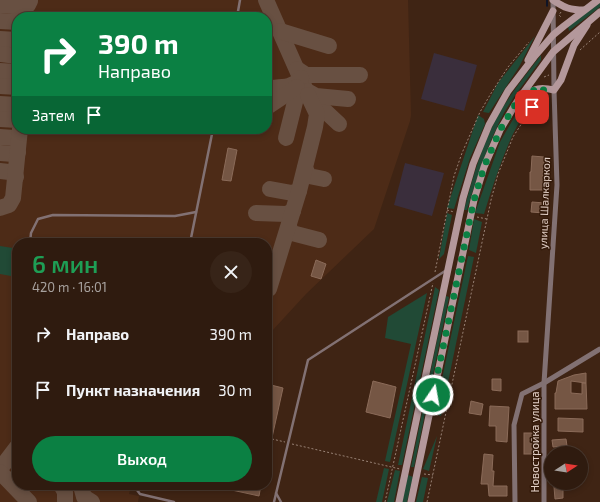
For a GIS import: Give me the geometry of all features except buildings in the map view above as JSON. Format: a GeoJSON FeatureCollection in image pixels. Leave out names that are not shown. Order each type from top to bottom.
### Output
{"type":"FeatureCollection","features":[{"type":"Feature","properties":{"kind":"street"},"geometry":{"type":"LineString","coordinates":[[553,0],[571,10],[584,10]]}},
{"type":"Feature","properties":{"kind":"street","name":"улица Шалкаркол"},"geometry":{"type":"LineString","coordinates":[[544,383],[557,185],[553,0]]}},
{"type":"Feature","properties":{"kind":"street"},"geometry":{"type":"LineString","coordinates":[[398,502],[447,270],[463,198],[473,164],[489,125],[508,91],[553,35],[598,0]]}},
{"type":"Feature","properties":{"kind":"street"},"geometry":{"type":"LineString","coordinates":[[520,76],[553,11]]}},
{"type":"Feature","properties":{"kind":"street"},"geometry":{"type":"LineString","coordinates":[[411,502],[474,200],[484,167],[500,130],[518,100],[554,52],[600,12]]}},
{"type":"Feature","properties":{"kind":"street"},"geometry":{"type":"LineString","coordinates":[[518,100],[531,91],[544,88],[554,90],[561,80],[574,45],[592,18]]}},
{"type":"Feature","properties":{"kind":"street"},"geometry":{"type":"LineString","coordinates":[[515,502],[514,425],[522,394],[544,383],[600,349]]}},
{"type":"Feature","properties":{"kind":"street","name":"Новостройка улица"},"geometry":{"type":"LineString","coordinates":[[544,383],[544,502]]}},
{"type":"Feature","properties":{"kind":"lane"},"geometry":{"type":"LineString","coordinates":[[238,12],[240,0]]}},
{"type":"Feature","properties":{"kind":"lane"},"geometry":{"type":"LineString","coordinates":[[191,238],[212,134]]}},
{"type":"Feature","properties":{"kind":"lane"},"geometry":{"type":"LineString","coordinates":[[30,238],[30,233],[38,219],[53,215],[175,216],[196,212]]}},
{"type":"Feature","properties":{"kind":"lane"},"geometry":{"type":"LineString","coordinates":[[274,502],[308,360],[447,270],[459,272]]}},
{"type":"Feature","properties":{"kind":"lane"},"geometry":{"type":"LineString","coordinates":[[136,490],[140,494],[174,502]]}},
{"type":"Feature","properties":{"kind":"lane"},"geometry":{"type":"LineString","coordinates":[[276,493],[281,502]]}},
{"type":"Feature","properties":{"kind":"path"},"geometry":{"type":"LineString","coordinates":[[563,10],[559,15],[564,19]]}},
{"type":"Feature","properties":{"kind":"path"},"geometry":{"type":"LineString","coordinates":[[569,59],[600,32]]}},
{"type":"Feature","properties":{"kind":"path"},"geometry":{"type":"LineString","coordinates":[[544,74],[544,77],[549,75]]}},
{"type":"Feature","properties":{"kind":"path"},"geometry":{"type":"LineString","coordinates":[[427,502],[491,200],[498,174],[513,137],[543,92],[544,88]]}},
{"type":"Feature","properties":{"kind":"path"},"geometry":{"type":"LineString","coordinates":[[272,439],[392,467]]}},
{"type":"Feature","properties":{"kind":"shaded area"},"geometry":{"type":"Polygon","coordinates":[[[0,0],[408,0],[411,115],[374,229],[306,294],[272,331],[272,238],[12,238],[12,490],[130,490],[129,494],[139,496],[138,502],[0,502],[0,0]]]}},
{"type":"Feature","properties":{"kind":"shaded area"},"geometry":{"type":"Polygon","coordinates":[[[434,53],[477,65],[464,111],[421,99],[434,53]]]}},
{"type":"Feature","properties":{"kind":"shaded area"},"geometry":{"type":"Polygon","coordinates":[[[405,163],[444,173],[432,216],[394,205],[405,163]]]}},
{"type":"Feature","properties":{"kind":"green space"},"geometry":{"type":"Polygon","coordinates":[[[600,3],[600,7],[569,31],[568,26],[600,3]]]}},
{"type":"Feature","properties":{"kind":"green space"},"geometry":{"type":"Polygon","coordinates":[[[535,36],[519,67],[489,113],[483,112],[498,83],[535,36]]]}},
{"type":"Feature","properties":{"kind":"green space"},"geometry":{"type":"Polygon","coordinates":[[[541,55],[541,60],[513,99],[498,124],[483,160],[467,210],[464,210],[479,159],[489,134],[510,96],[541,55]]]}},
{"type":"Feature","properties":{"kind":"green space"},"geometry":{"type":"Polygon","coordinates":[[[538,93],[512,136],[484,214],[475,213],[500,142],[523,102],[538,93]]]}},
{"type":"Feature","properties":{"kind":"green space"},"geometry":{"type":"Polygon","coordinates":[[[478,115],[484,119],[485,124],[470,158],[454,209],[447,208],[478,115]]]}},
{"type":"Feature","properties":{"kind":"green space"},"geometry":{"type":"Polygon","coordinates":[[[447,213],[452,215],[444,254],[439,259],[447,213]]]}},
{"type":"Feature","properties":{"kind":"green space"},"geometry":{"type":"Polygon","coordinates":[[[474,219],[482,222],[476,253],[469,250],[474,219]]]}},
{"type":"Feature","properties":{"kind":"green space"},"geometry":{"type":"Polygon","coordinates":[[[0,246],[12,248],[11,276],[0,274],[0,246]]]}},
{"type":"Feature","properties":{"kind":"green space"},"geometry":{"type":"Polygon","coordinates":[[[468,256],[474,257],[441,416],[436,414],[439,393],[468,256]]]}},
{"type":"Feature","properties":{"kind":"green space"},"geometry":{"type":"Polygon","coordinates":[[[435,287],[439,290],[402,465],[398,465],[435,287]]]}},
{"type":"Feature","properties":{"kind":"green space"},"geometry":{"type":"Polygon","coordinates":[[[427,293],[390,462],[385,461],[411,344],[385,338],[388,317],[427,293]]]}},
{"type":"Feature","properties":{"kind":"green space"},"geometry":{"type":"Polygon","coordinates":[[[446,296],[449,297],[414,467],[411,467],[446,296]]]}},
{"type":"Feature","properties":{"kind":"green space"},"geometry":{"type":"Polygon","coordinates":[[[437,436],[429,471],[423,469],[437,436]]]}},
{"type":"Feature","properties":{"kind":"green space"},"geometry":{"type":"Polygon","coordinates":[[[384,468],[389,469],[382,502],[376,502],[384,468]]]}},
{"type":"Feature","properties":{"kind":"green space"},"geometry":{"type":"Polygon","coordinates":[[[395,470],[400,471],[394,502],[387,502],[395,470]]]}},
{"type":"Feature","properties":{"kind":"green space"},"geometry":{"type":"Polygon","coordinates":[[[408,475],[413,477],[407,502],[402,502],[408,475]]]}},
{"type":"Feature","properties":{"kind":"green space"},"geometry":{"type":"Polygon","coordinates":[[[422,477],[428,478],[423,502],[416,502],[422,477]]]}},
{"type":"Feature","properties":{"kind":"waterway"},"geometry":{"type":"LineString","coordinates":[[547,0],[547,6]]}},
{"type":"Feature","properties":{"kind":"taxiway"},"geometry":{"type":"LineString","coordinates":[[266,0],[271,12]]}},
{"type":"Feature","properties":{"kind":"taxiway"},"geometry":{"type":"LineString","coordinates":[[0,5],[25,7],[30,1]]}},
{"type":"Feature","properties":{"kind":"taxiway"},"geometry":{"type":"LineString","coordinates":[[272,14],[308,95],[339,124]]}},
{"type":"Feature","properties":{"kind":"taxiway"},"geometry":{"type":"LineString","coordinates":[[0,21],[12,22]]}},
{"type":"Feature","properties":{"kind":"taxiway"},"geometry":{"type":"LineString","coordinates":[[280,31],[329,46]]}},
{"type":"Feature","properties":{"kind":"taxiway"},"geometry":{"type":"LineString","coordinates":[[0,39],[12,40]]}},
{"type":"Feature","properties":{"kind":"taxiway"},"geometry":{"type":"LineString","coordinates":[[0,54],[12,55]]}},
{"type":"Feature","properties":{"kind":"taxiway"},"geometry":{"type":"LineString","coordinates":[[297,69],[306,75],[360,75]]}},
{"type":"Feature","properties":{"kind":"taxiway"},"geometry":{"type":"LineString","coordinates":[[0,71],[12,72]]}},
{"type":"Feature","properties":{"kind":"taxiway"},"geometry":{"type":"LineString","coordinates":[[272,88],[290,86],[298,82],[301,78],[286,138]]}},
{"type":"Feature","properties":{"kind":"taxiway"},"geometry":{"type":"LineString","coordinates":[[0,86],[12,87]]}},
{"type":"Feature","properties":{"kind":"taxiway"},"geometry":{"type":"LineString","coordinates":[[272,104],[297,87]]}},
{"type":"Feature","properties":{"kind":"taxiway"},"geometry":{"type":"LineString","coordinates":[[307,91],[316,96],[348,99]]}},
{"type":"Feature","properties":{"kind":"taxiway"},"geometry":{"type":"LineString","coordinates":[[272,279],[299,191],[315,127],[317,114],[308,95]]}},
{"type":"Feature","properties":{"kind":"taxiway"},"geometry":{"type":"LineString","coordinates":[[0,104],[12,105]]}},
{"type":"Feature","properties":{"kind":"taxiway"},"geometry":{"type":"LineString","coordinates":[[0,119],[12,120]]}},
{"type":"Feature","properties":{"kind":"taxiway"},"geometry":{"type":"LineString","coordinates":[[0,208],[9,205],[13,198],[19,134]]}},
{"type":"Feature","properties":{"kind":"taxiway"},"geometry":{"type":"LineString","coordinates":[[0,137],[14,138],[19,135]]}},
{"type":"Feature","properties":{"kind":"taxiway"},"geometry":{"type":"LineString","coordinates":[[0,153],[13,154],[18,152]]}},
{"type":"Feature","properties":{"kind":"taxiway"},"geometry":{"type":"LineString","coordinates":[[305,168],[309,176],[324,179]]}},
{"type":"Feature","properties":{"kind":"taxiway"},"geometry":{"type":"LineString","coordinates":[[0,171],[9,172],[16,177]]}},
{"type":"Feature","properties":{"kind":"taxiway"},"geometry":{"type":"LineString","coordinates":[[270,189],[292,193],[299,191]]}},
{"type":"Feature","properties":{"kind":"taxiway"},"geometry":{"type":"LineString","coordinates":[[256,213],[286,214],[293,211]]}},
{"type":"Feature","properties":{"kind":"taxiway"},"geometry":{"type":"LineString","coordinates":[[289,227],[292,233],[319,240]]}},
{"type":"Feature","properties":{"kind":"taxiway"},"geometry":{"type":"LineString","coordinates":[[0,469],[12,453]]}},
{"type":"Feature","properties":{"kind":"taxiway"},"geometry":{"type":"LineString","coordinates":[[0,472],[12,484]]}},
{"type":"Feature","properties":{"kind":"taxiway"},"geometry":{"type":"LineString","coordinates":[[17,490],[29,502]]}},
{"type":"Feature","properties":{"kind":"taxiway"},"geometry":{"type":"LineString","coordinates":[[64,490],[65,502]]}},
{"type":"Feature","properties":{"kind":"taxiway"},"geometry":{"type":"LineString","coordinates":[[82,490],[84,497],[92,502]]}},
{"type":"Feature","properties":{"kind":"route"},"geometry":{"type":"LineString","coordinates":[[433,395],[474,200],[484,167],[500,130],[518,100],[531,91],[544,88],[543,92],[532,107]]}}]}
